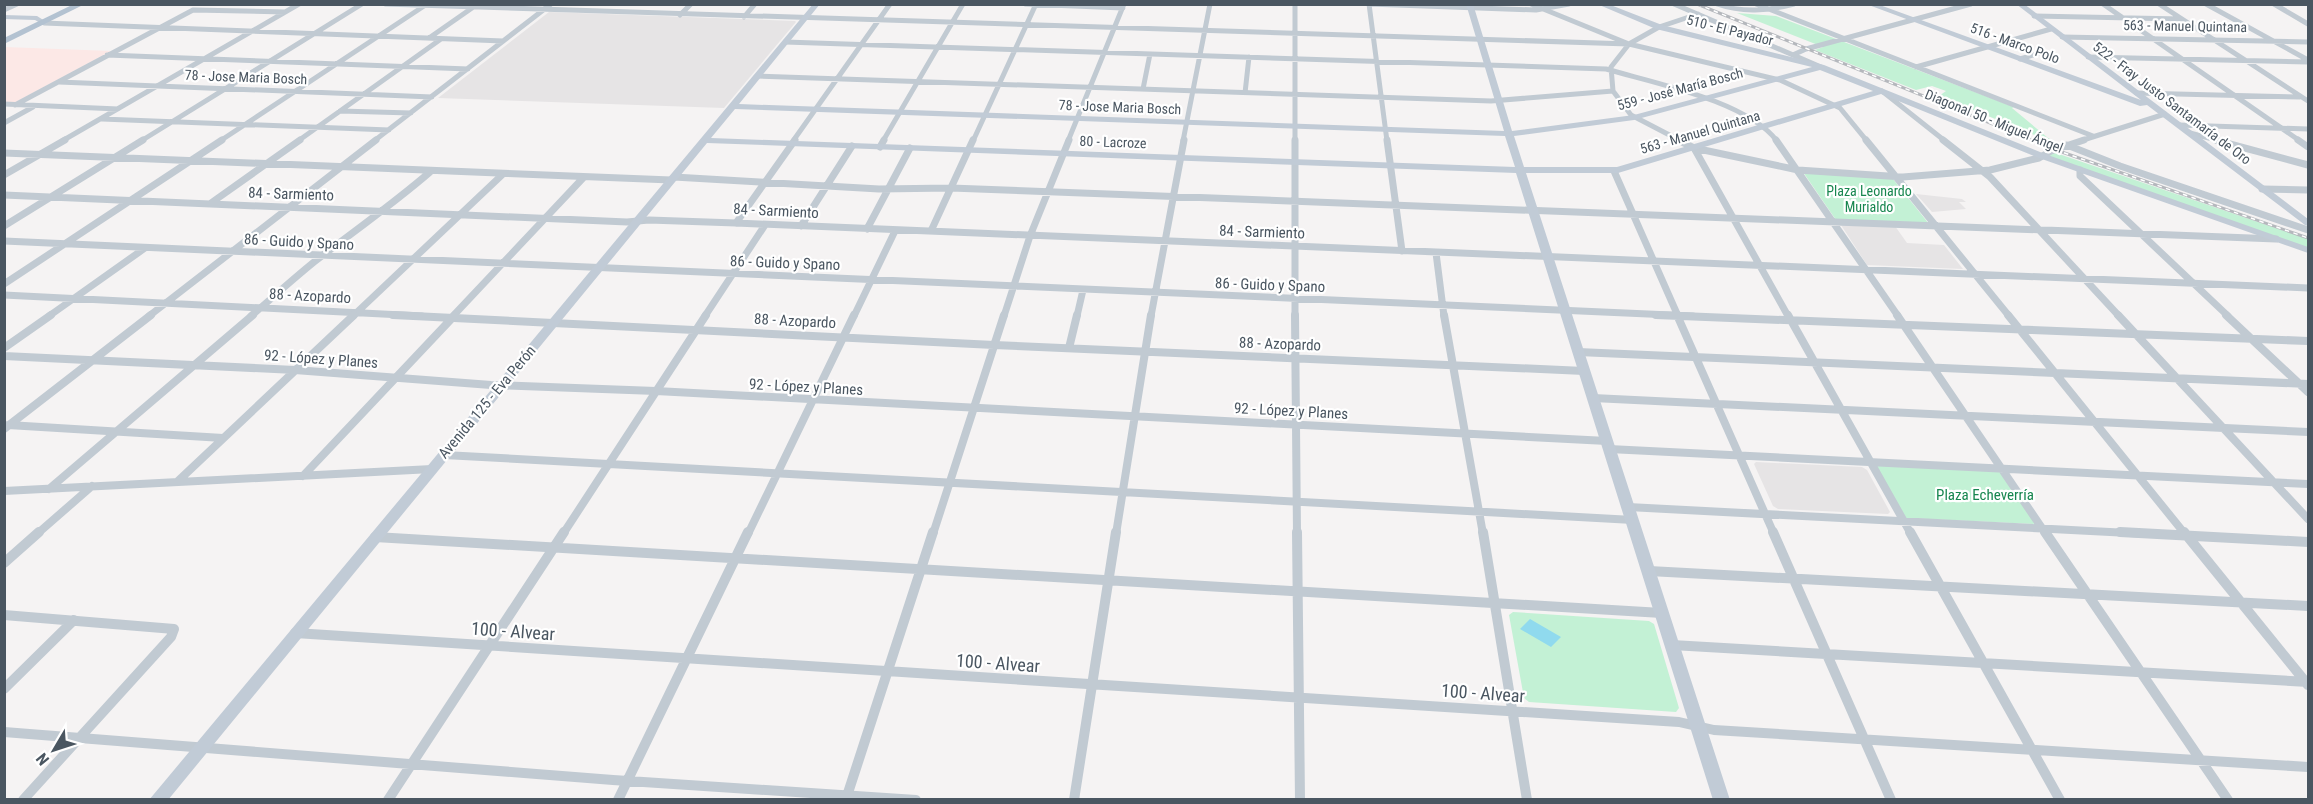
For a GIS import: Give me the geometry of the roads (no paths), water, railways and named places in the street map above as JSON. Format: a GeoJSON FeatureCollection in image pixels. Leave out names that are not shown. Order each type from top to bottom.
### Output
{"type":"FeatureCollection","features":[{"type":"Feature","properties":{"kind":"main road"},"geometry":{"type":"LineString","coordinates":[[4,42],[70,4]]}},
{"type":"Feature","properties":{"kind":"main road"},"geometry":{"type":"LineString","coordinates":[[4,36],[81,4]]}},
{"type":"Feature","properties":{"kind":"street"},"geometry":{"type":"LineString","coordinates":[[4,10],[17,4]]}},
{"type":"Feature","properties":{"kind":"street"},"geometry":{"type":"LineString","coordinates":[[4,175],[299,4]]}},
{"type":"Feature","properties":{"kind":"street"},"geometry":{"type":"LineString","coordinates":[[4,226],[362,4]]}},
{"type":"Feature","properties":{"kind":"street"},"geometry":{"type":"LineString","coordinates":[[385,4],[805,20],[1629,44]]}},
{"type":"Feature","properties":{"kind":"street"},"geometry":{"type":"LineString","coordinates":[[6,426],[551,4]]}},
{"type":"Feature","properties":{"kind":"street"},"geometry":{"type":"LineString","coordinates":[[615,13],[625,4]]}},
{"type":"Feature","properties":{"kind":"street"},"geometry":{"type":"LineString","coordinates":[[680,15],[691,4]]}},
{"type":"Feature","properties":{"kind":"street"},"geometry":{"type":"LineString","coordinates":[[744,17],[755,4]]}},
{"type":"Feature","properties":{"kind":"street","name":"Avenida 125 - Eva Perón"},"geometry":{"type":"LineString","coordinates":[[157,800],[817,4]]}},
{"type":"Feature","properties":{"kind":"street"},"geometry":{"type":"LineString","coordinates":[[736,223],[890,4]]}},
{"type":"Feature","properties":{"kind":"street"},"geometry":{"type":"LineString","coordinates":[[880,147],[963,4]]}},
{"type":"Feature","properties":{"kind":"street"},"geometry":{"type":"LineString","coordinates":[[846,797],[1030,236],[1124,6],[1025,4]]}},
{"type":"Feature","properties":{"kind":"street"},"geometry":{"type":"LineString","coordinates":[[1074,800],[1144,352],[1210,4]]}},
{"type":"Feature","properties":{"kind":"street"},"geometry":{"type":"LineString","coordinates":[[1295,4],[1295,300],[1300,800]]}},
{"type":"Feature","properties":{"kind":"street"},"geometry":{"type":"LineString","coordinates":[[1402,251],[1369,4],[1544,10],[1569,4]]}},
{"type":"Feature","properties":{"kind":"street"},"geometry":{"type":"LineString","coordinates":[[1531,4],[1629,44],[1775,78],[1836,105],[1938,227],[2053,372],[2308,683]]}},
{"type":"Feature","properties":{"kind":"street","name":"510 - El Payador"},"geometry":{"type":"LineString","coordinates":[[1600,4],[1659,27],[1821,66]]}},
{"type":"Feature","properties":{"kind":"street","name":"Diagonal 50 - Miguel Ángel"},"geometry":{"type":"LineString","coordinates":[[1674,4],[2042,156],[2308,250]]}},
{"type":"Feature","properties":{"kind":"street"},"geometry":{"type":"LineString","coordinates":[[1717,4],[1732,10],[1768,11],[1794,4]]}},
{"type":"Feature","properties":{"kind":"street"},"geometry":{"type":"LineString","coordinates":[[1758,4],[1768,11],[2094,136]]}},
{"type":"Feature","properties":{"kind":"street","name":"516 - Marco Polo"},"geometry":{"type":"LineString","coordinates":[[1869,4],[2153,106]]}},
{"type":"Feature","properties":{"kind":"street"},"geometry":{"type":"LineString","coordinates":[[1795,54],[1971,4]]}},
{"type":"Feature","properties":{"kind":"street","name":"522 - Fray Justo Santamaría de Oro"},"geometry":{"type":"LineString","coordinates":[[2019,4],[2308,223]]}},
{"type":"Feature","properties":{"kind":"street"},"geometry":{"type":"LineString","coordinates":[[2103,4],[2150,39],[2308,147]]}},
{"type":"Feature","properties":{"kind":"street"},"geometry":{"type":"LineString","coordinates":[[2159,4],[2306,98]]}},
{"type":"Feature","properties":{"kind":"street"},"geometry":{"type":"LineString","coordinates":[[2206,4],[2308,61]]}},
{"type":"Feature","properties":{"kind":"street"},"geometry":{"type":"LineString","coordinates":[[2274,4],[2308,24]]}},
{"type":"Feature","properties":{"kind":"street"},"geometry":{"type":"LineString","coordinates":[[4,284],[426,5]]}},
{"type":"Feature","properties":{"kind":"street"},"geometry":{"type":"LineString","coordinates":[[932,231],[1036,5]]}},
{"type":"Feature","properties":{"kind":"street"},"geometry":{"type":"LineString","coordinates":[[1470,6],[1547,257],[1722,800]]}},
{"type":"Feature","properties":{"kind":"street"},"geometry":{"type":"LineString","coordinates":[[429,39],[478,7]]}},
{"type":"Feature","properties":{"kind":"street"},"geometry":{"type":"LineString","coordinates":[[15,105],[196,9],[286,12]]}},
{"type":"Feature","properties":{"kind":"street"},"geometry":{"type":"LineString","coordinates":[[1698,14],[1659,27],[1629,44],[1611,69],[1613,91],[1634,117],[1694,148],[1798,170],[1896,177],[1984,171],[2042,156],[2067,145],[2164,114]]}},
{"type":"Feature","properties":{"kind":"street"},"geometry":{"type":"LineString","coordinates":[[2034,16],[2181,20]]}},
{"type":"Feature","properties":{"kind":"street"},"geometry":{"type":"LineString","coordinates":[[2296,16],[2308,17]]}},
{"type":"Feature","properties":{"kind":"street"},"geometry":{"type":"LineString","coordinates":[[4,17],[161,28],[504,41]]}},
{"type":"Feature","properties":{"kind":"street"},"geometry":{"type":"LineString","coordinates":[[1916,67],[2051,29]]}},
{"type":"Feature","properties":{"kind":"street","name":"563 - Manuel Quintana"},"geometry":{"type":"LineString","coordinates":[[2062,37],[2308,42]]}},
{"type":"Feature","properties":{"kind":"street"},"geometry":{"type":"LineString","coordinates":[[211,204],[441,39]]}},
{"type":"Feature","properties":{"kind":"street"},"geometry":{"type":"LineString","coordinates":[[785,42],[1611,69],[1705,97],[1766,126],[2228,800]]}},
{"type":"Feature","properties":{"kind":"street"},"geometry":{"type":"LineString","coordinates":[[2020,59],[2043,52]]}},
{"type":"Feature","properties":{"kind":"street"},"geometry":{"type":"LineString","coordinates":[[1143,89],[1150,54]]}},
{"type":"Feature","properties":{"kind":"street"},"geometry":{"type":"LineString","coordinates":[[108,55],[468,69]]}},
{"type":"Feature","properties":{"kind":"street"},"geometry":{"type":"LineString","coordinates":[[1245,93],[1248,57]]}},
{"type":"Feature","properties":{"kind":"street"},"geometry":{"type":"LineString","coordinates":[[2088,57],[2308,61]]}},
{"type":"Feature","properties":{"kind":"street","name":"559 - José María Bosch"},"geometry":{"type":"LineString","coordinates":[[1509,134],[1634,117],[1821,66]]}},
{"type":"Feature","properties":{"kind":"street"},"geometry":{"type":"LineString","coordinates":[[757,76],[1499,101],[1613,91]]}},
{"type":"Feature","properties":{"kind":"street","name":"78 - Jose Maria Bosch"},"geometry":{"type":"LineString","coordinates":[[59,82],[432,97]]}},
{"type":"Feature","properties":{"kind":"street"},"geometry":{"type":"LineString","coordinates":[[1882,91],[1984,171],[2308,519]]}},
{"type":"Feature","properties":{"kind":"street","name":"563 - Manuel Quintana"},"geometry":{"type":"LineString","coordinates":[[1521,171],[1614,171],[1882,91]]}},
{"type":"Feature","properties":{"kind":"street"},"geometry":{"type":"LineString","coordinates":[[2136,93],[2306,98]]}},
{"type":"Feature","properties":{"kind":"street"},"geometry":{"type":"LineString","coordinates":[[4,104],[118,109]]}},
{"type":"Feature","properties":{"kind":"street"},"geometry":{"type":"LineString","coordinates":[[4,123],[35,106]]}},
{"type":"Feature","properties":{"kind":"street","name":"78 - Jose Maria Bosch"},"geometry":{"type":"LineString","coordinates":[[731,106],[1509,134]]}},
{"type":"Feature","properties":{"kind":"street"},"geometry":{"type":"LineString","coordinates":[[340,111],[412,113]]}},
{"type":"Feature","properties":{"kind":"street"},"geometry":{"type":"LineString","coordinates":[[101,119],[389,130]]}},
{"type":"Feature","properties":{"kind":"street"},"geometry":{"type":"LineString","coordinates":[[2179,125],[2308,129]]}},
{"type":"Feature","properties":{"kind":"street"},"geometry":{"type":"LineString","coordinates":[[2190,133],[2308,163]]}},
{"type":"Feature","properties":{"kind":"street","name":"80 - Lacroze"},"geometry":{"type":"LineString","coordinates":[[704,140],[1521,171]]}},
{"type":"Feature","properties":{"kind":"street"},"geometry":{"type":"LineString","coordinates":[[2067,145],[2120,166],[2308,230]]}},
{"type":"Feature","properties":{"kind":"street"},"geometry":{"type":"LineString","coordinates":[[801,226],[852,146]]}},
{"type":"Feature","properties":{"kind":"street"},"geometry":{"type":"LineString","coordinates":[[867,229],[886,189],[910,148]]}},
{"type":"Feature","properties":{"kind":"street"},"geometry":{"type":"LineString","coordinates":[[1694,148],[2060,800]]}},
{"type":"Feature","properties":{"kind":"street"},"geometry":{"type":"LineString","coordinates":[[4,153],[584,177],[766,181],[886,189],[951,188],[2142,235],[2276,238]]}},
{"type":"Feature","properties":{"kind":"street"},"geometry":{"type":"LineString","coordinates":[[2080,170],[2080,176],[2304,384],[2308,392]]}},
{"type":"Feature","properties":{"kind":"street"},"geometry":{"type":"LineString","coordinates":[[49,489],[323,256],[383,211],[430,171]]}},
{"type":"Feature","properties":{"kind":"street"},"geometry":{"type":"LineString","coordinates":[[1614,171],[1891,800]]}},
{"type":"Feature","properties":{"kind":"street"},"geometry":{"type":"LineString","coordinates":[[177,482],[503,174]]}},
{"type":"Feature","properties":{"kind":"street"},"geometry":{"type":"LineString","coordinates":[[303,476],[584,177]]}},
{"type":"Feature","properties":{"kind":"street"},"geometry":{"type":"LineString","coordinates":[[2262,189],[2308,190]]}},
{"type":"Feature","properties":{"kind":"street","name":"84 - Sarmiento"},"geometry":{"type":"LineString","coordinates":[[4,195],[546,219],[736,223],[2308,288]]}},
{"type":"Feature","properties":{"kind":"street"},"geometry":{"type":"LineString","coordinates":[[388,800],[765,225]]}},
{"type":"Feature","properties":{"kind":"street"},"geometry":{"type":"LineString","coordinates":[[618,800],[895,231]]}},
{"type":"Feature","properties":{"kind":"street","name":"86 - Guido y Spano"},"geometry":{"type":"LineString","coordinates":[[4,241],[1154,294],[2308,342]]}},
{"type":"Feature","properties":{"kind":"street"},"geometry":{"type":"LineString","coordinates":[[4,348],[145,248]]}},
{"type":"Feature","properties":{"kind":"street"},"geometry":{"type":"LineString","coordinates":[[1436,253],[1441,305],[1495,603],[1527,800]]}},
{"type":"Feature","properties":{"kind":"street"},"geometry":{"type":"LineString","coordinates":[[1069,348],[1083,290]]}},
{"type":"Feature","properties":{"kind":"street","name":"88 - Azopardo"},"geometry":{"type":"LineString","coordinates":[[4,295],[994,345],[1584,371]]}},
{"type":"Feature","properties":{"kind":"street"},"geometry":{"type":"LineString","coordinates":[[1578,352],[2304,384]]}},
{"type":"Feature","properties":{"kind":"street","name":"92 - López y Planes"},"geometry":{"type":"LineString","coordinates":[[4,356],[295,370],[501,385],[1465,433],[1739,456],[2308,484]]}},
{"type":"Feature","properties":{"kind":"street"},"geometry":{"type":"LineString","coordinates":[[1593,398],[2308,432]]}},
{"type":"Feature","properties":{"kind":"street"},"geometry":{"type":"LineString","coordinates":[[6,426],[223,438]]}},
{"type":"Feature","properties":{"kind":"street"},"geometry":{"type":"LineString","coordinates":[[444,455],[1479,512],[1766,514],[2308,542]]}},
{"type":"Feature","properties":{"kind":"street"},"geometry":{"type":"LineString","coordinates":[[4,491],[432,470]]}},
{"type":"Feature","properties":{"kind":"street"},"geometry":{"type":"LineString","coordinates":[[4,563],[92,486]]}},
{"type":"Feature","properties":{"kind":"street"},"geometry":{"type":"LineString","coordinates":[[375,537],[1662,613]]}},
{"type":"Feature","properties":{"kind":"street"},"geometry":{"type":"LineString","coordinates":[[1649,571],[2308,606]]}},
{"type":"Feature","properties":{"kind":"street"},"geometry":{"type":"LineString","coordinates":[[4,615],[171,627],[174,632],[23,800]]}},
{"type":"Feature","properties":{"kind":"street"},"geometry":{"type":"LineString","coordinates":[[4,689],[74,620]]}},
{"type":"Feature","properties":{"kind":"street","name":"100 - Alvear"},"geometry":{"type":"LineString","coordinates":[[295,633],[1090,686],[1679,722],[1714,730],[2308,767]]}},
{"type":"Feature","properties":{"kind":"street"},"geometry":{"type":"LineString","coordinates":[[1672,645],[2308,683]]}},
{"type":"Feature","properties":{"kind":"street"},"geometry":{"type":"LineString","coordinates":[[4,732],[846,797],[916,800]]}},
{"type":"Feature","properties":{"kind":"water"},"geometry":{"type":"Polygon","coordinates":[[[1530,619],[1561,637],[1551,647],[1520,629],[1530,619]]]}},
{"type":"Feature","properties":{"kind":"railway"},"geometry":{"type":"LineString","coordinates":[[1697,4],[2059,151],[2308,238]]}},
{"type":"Feature","properties":{"kind":"park label","name":"Plaza Leonardo Murialdo"},"geometry":{"type":"Point","coordinates":[1869,200]}},
{"type":"Feature","properties":{"kind":"park label","name":"Plaza Echeverría"},"geometry":{"type":"Point","coordinates":[1985,495]}}]}
